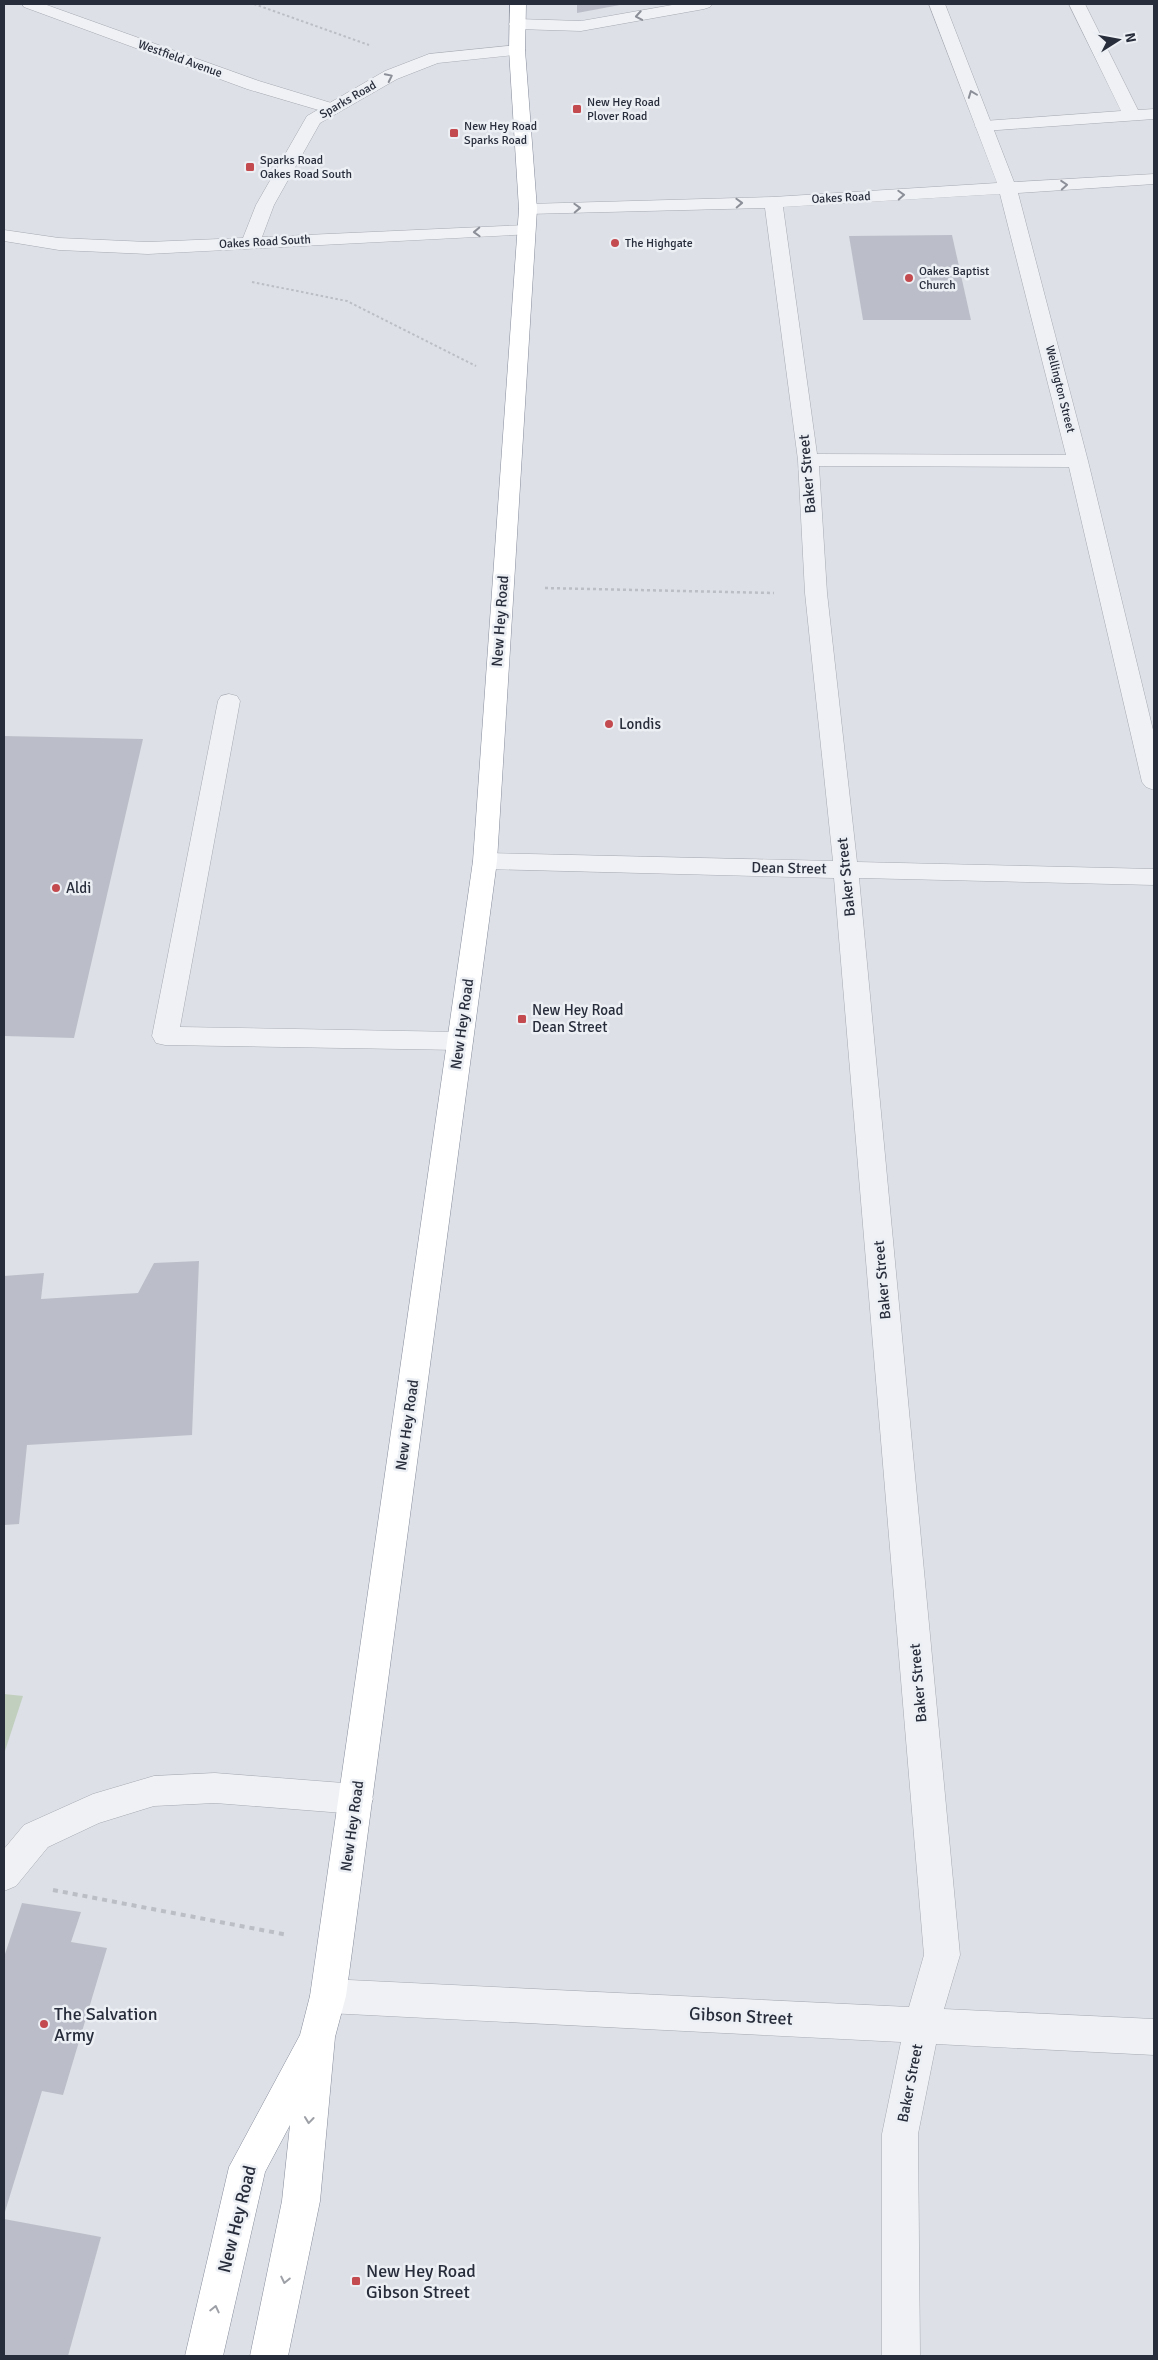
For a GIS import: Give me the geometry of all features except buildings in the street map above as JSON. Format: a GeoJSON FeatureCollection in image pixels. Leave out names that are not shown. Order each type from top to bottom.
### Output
{"type":"FeatureCollection","features":[{"type":"Feature","properties":{"kind":"highway","name":"New Hey Road"},"geometry":{"type":"LineString","coordinates":[[269,2356],[301,2201],[317,2037],[328,1996],[336,1944],[485,861],[528,209],[517,50],[518,4]]}},
{"type":"Feature","properties":{"kind":"highway","name":"New Hey Road"},"geometry":{"type":"LineString","coordinates":[[204,2356],[248,2167],[317,2037]]}},
{"type":"Feature","properties":{"kind":"street","name":"Westfield Avenue"},"geometry":{"type":"LineString","coordinates":[[30,4],[253,85],[332,109]]}},
{"type":"Feature","properties":{"kind":"street"},"geometry":{"type":"LineString","coordinates":[[517,24],[581,26],[704,4]]}},
{"type":"Feature","properties":{"kind":"street","name":"Wellington Street"},"geometry":{"type":"LineString","coordinates":[[937,4],[1008,189],[1078,461],[1154,780]]}},
{"type":"Feature","properties":{"kind":"street"},"geometry":{"type":"LineString","coordinates":[[1077,4],[1132,116]]}},
{"type":"Feature","properties":{"kind":"street","name":"Sparks Road"},"geometry":{"type":"LineString","coordinates":[[250,243],[265,205],[313,120],[391,75],[435,58],[517,50]]}},
{"type":"Feature","properties":{"kind":"street"},"geometry":{"type":"LineString","coordinates":[[984,126],[1154,114]]}},
{"type":"Feature","properties":{"kind":"street","name":"Oakes Road"},"geometry":{"type":"LineString","coordinates":[[528,209],[773,202],[1154,179]]}},
{"type":"Feature","properties":{"kind":"street","name":"Baker Street"},"geometry":{"type":"LineString","coordinates":[[773,202],[808,460],[816,594],[846,870],[942,1955],[922,2025],[900,2134],[901,2356]]}},
{"type":"Feature","properties":{"kind":"street","name":"Oakes Road South"},"geometry":{"type":"LineString","coordinates":[[4,236],[59,244],[148,248],[526,230]]}},
{"type":"Feature","properties":{"kind":"street"},"geometry":{"type":"LineString","coordinates":[[808,460],[1078,461]]}},
{"type":"Feature","properties":{"kind":"street"},"geometry":{"type":"LineString","coordinates":[[229,701],[166,1036],[460,1041]]}},
{"type":"Feature","properties":{"kind":"street","name":"Dean Street"},"geometry":{"type":"LineString","coordinates":[[485,861],[1154,877]]}},
{"type":"Feature","properties":{"kind":"street"},"geometry":{"type":"LineString","coordinates":[[4,1875],[36,1836],[93,1809],[154,1790],[215,1788],[356,1799]]}},
{"type":"Feature","properties":{"kind":"street","name":"Gibson Street"},"geometry":{"type":"LineString","coordinates":[[328,1996],[1154,2036]]}},
{"type":"Feature","properties":{"kind":"path"},"geometry":{"type":"LineString","coordinates":[[254,4],[421,63]]}},
{"type":"Feature","properties":{"kind":"path"},"geometry":{"type":"LineString","coordinates":[[243,280],[347,301],[515,387]]}},
{"type":"Feature","properties":{"kind":"path"},"geometry":{"type":"LineString","coordinates":[[502,587],[816,594]]}},
{"type":"Feature","properties":{"kind":"path"},"geometry":{"type":"LineString","coordinates":[[43,1888],[336,1944]]}},
{"type":"Feature","properties":{"kind":"green space"},"geometry":{"type":"Polygon","coordinates":[[[4,1694],[23,1696],[4,1754],[4,1694]]]}},
{"type":"Feature","properties":{"kind":"place","name":"New Hey Road Plover Road"},"geometry":{"type":"Point","coordinates":[577,109]}},
{"type":"Feature","properties":{"kind":"place","name":"New Hey Road Sparks Road"},"geometry":{"type":"Point","coordinates":[454,133]}},
{"type":"Feature","properties":{"kind":"place","name":"Sparks Road Oakes Road South"},"geometry":{"type":"Point","coordinates":[250,167]}},
{"type":"Feature","properties":{"kind":"place","name":"The Highgate"},"geometry":{"type":"Point","coordinates":[615,243]}},
{"type":"Feature","properties":{"kind":"place","name":"Oakes Baptist Church"},"geometry":{"type":"Point","coordinates":[909,278]}},
{"type":"Feature","properties":{"kind":"place","name":"Londis"},"geometry":{"type":"Point","coordinates":[609,724]}},
{"type":"Feature","properties":{"kind":"place","name":"Aldi"},"geometry":{"type":"Point","coordinates":[56,888]}},
{"type":"Feature","properties":{"kind":"place","name":"New Hey Road Dean Street"},"geometry":{"type":"Point","coordinates":[522,1019]}},
{"type":"Feature","properties":{"kind":"place","name":"The Salvation Army"},"geometry":{"type":"Point","coordinates":[44,2024]}},
{"type":"Feature","properties":{"kind":"place","name":"New Hey Road Gibson Street"},"geometry":{"type":"Point","coordinates":[356,2281]}}]}
